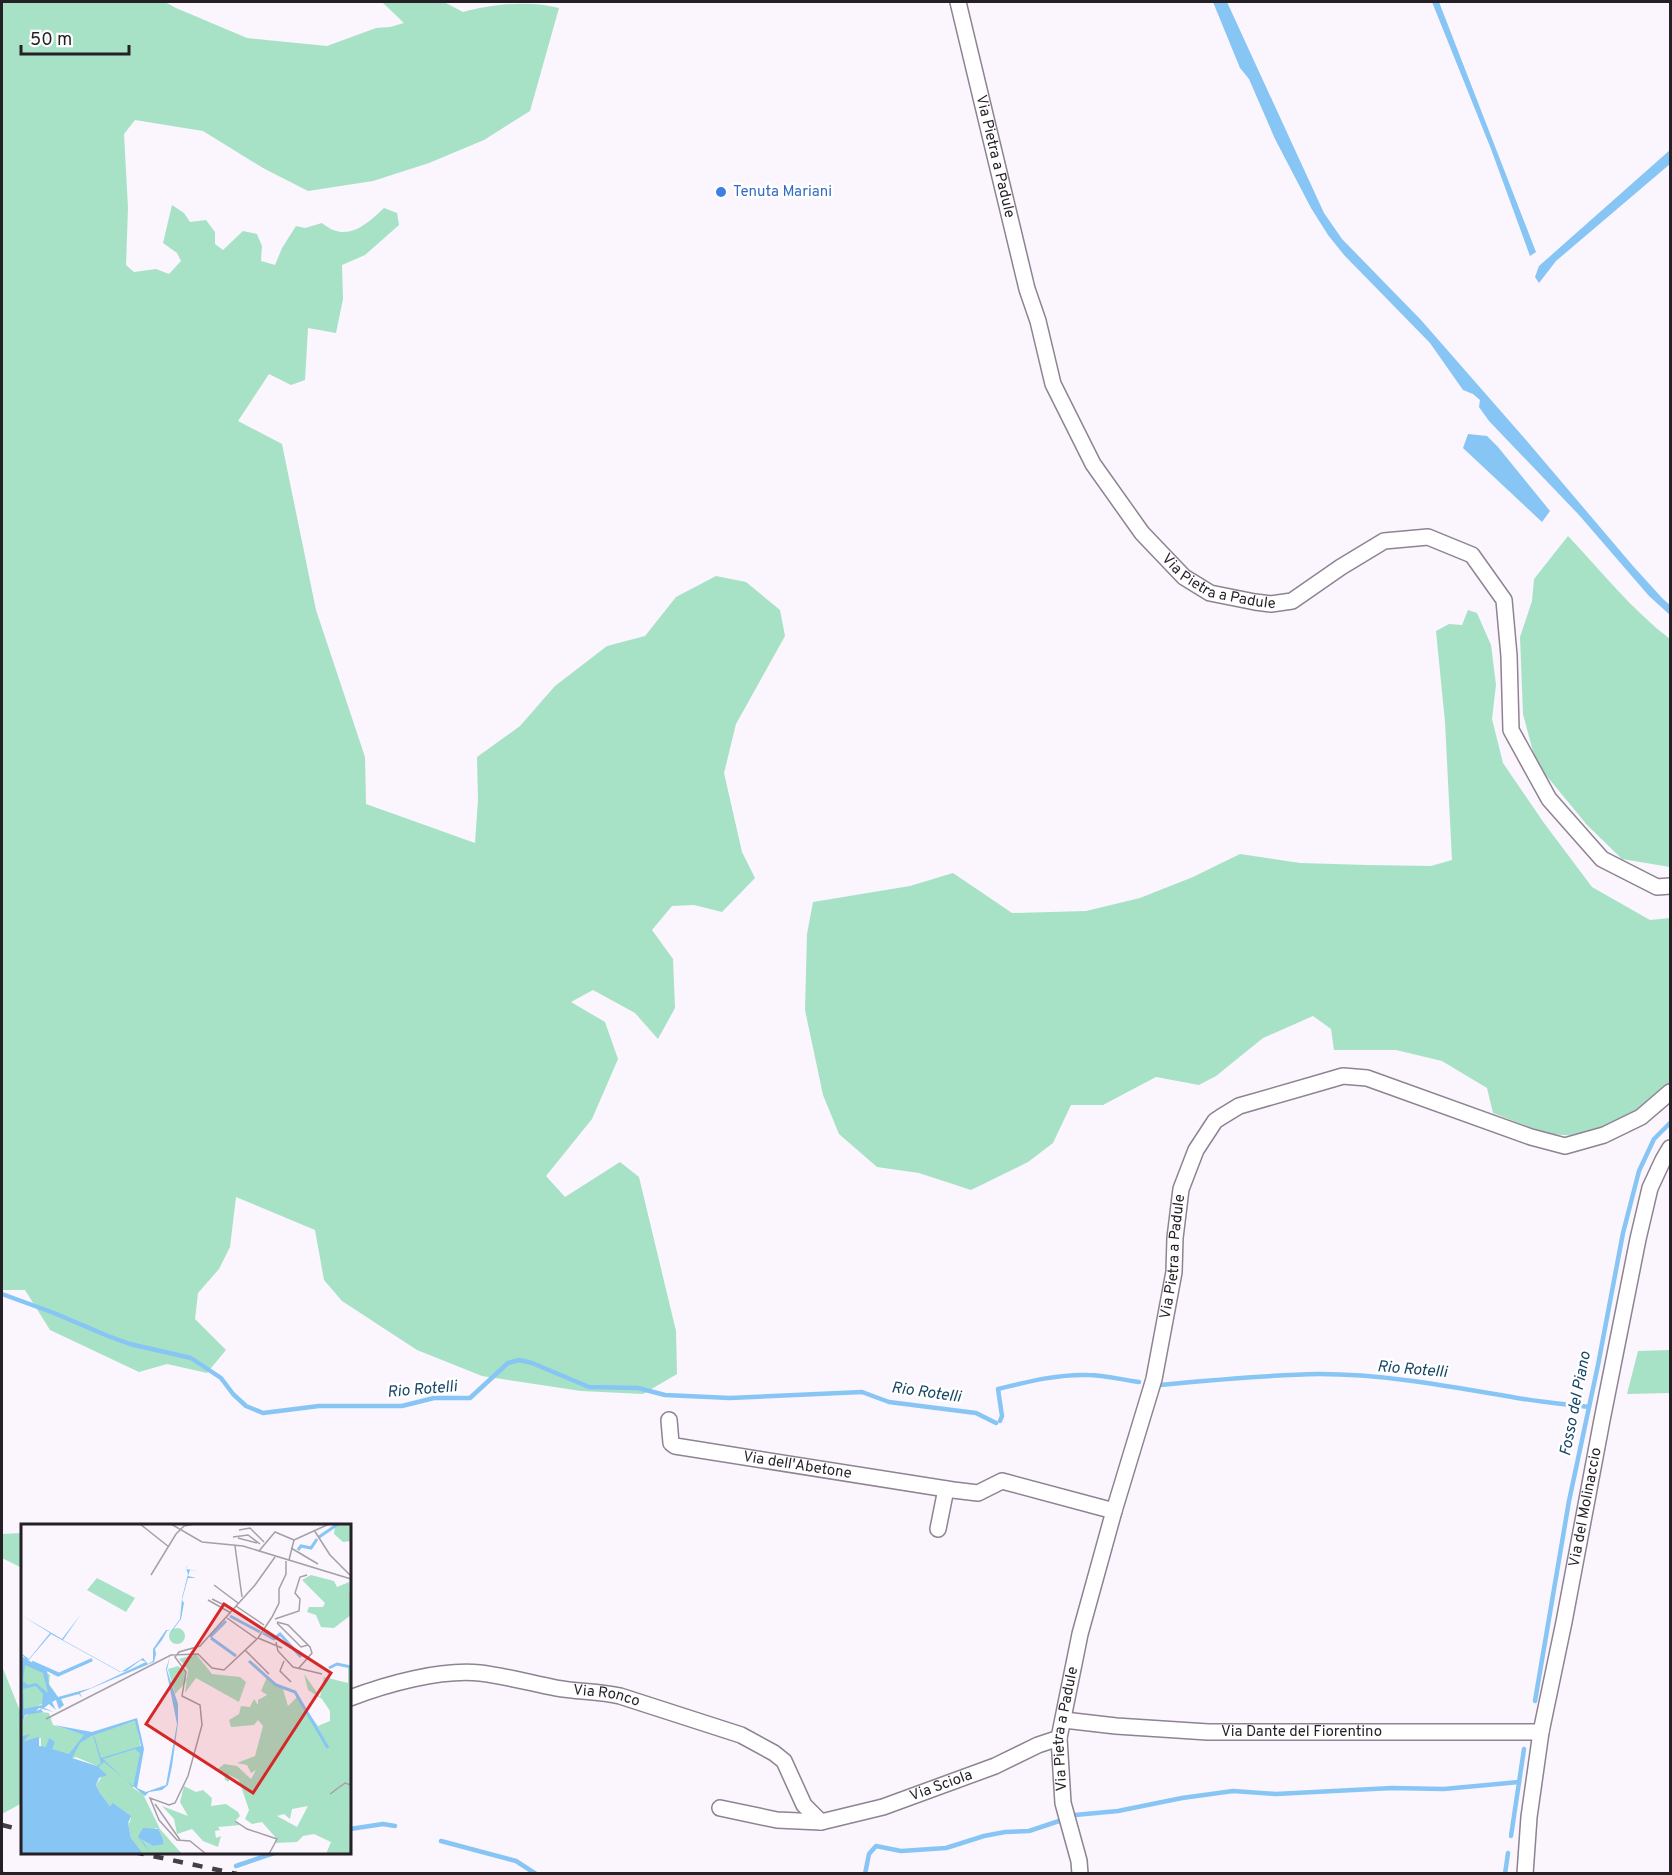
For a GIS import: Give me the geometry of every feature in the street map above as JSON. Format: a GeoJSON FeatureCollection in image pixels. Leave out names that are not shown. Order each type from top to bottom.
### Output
{"type":"FeatureCollection","features":[{"type":"Feature","properties":{"kind":"street","name":"Via Pietra a Padule"},"geometry":{"type":"LineString","coordinates":[[958,2],[1027,289],[1038,321],[1053,384],[1093,464],[1142,533],[1184,578],[1210,593],[1271,604],[1292,601],[1384,541],[1428,537],[1472,555],[1504,600],[1512,730],[1549,799],[1602,859],[1657,886],[1671,886]]}},
{"type":"Feature","properties":{"kind":"street","name":"Via Pietra a Padule"},"geometry":{"type":"LineString","coordinates":[[1080,1874],[1079,1861],[1063,1803],[1059,1738],[1080,1634],[1154,1379],[1174,1272],[1181,1189],[1196,1150],[1215,1121],[1239,1106],[1343,1076],[1367,1078],[1531,1137],[1564,1146],[1604,1136],[1641,1117],[1671,1092]]}},
{"type":"Feature","properties":{"kind":"street","name":"Via del Molinaccio"},"geometry":{"type":"LineString","coordinates":[[1525,1874],[1529,1817],[1541,1732],[1638,1239],[1650,1188],[1671,1148]]}},
{"type":"Feature","properties":{"kind":"street","name":"Via dell'Abetone"},"geometry":{"type":"LineString","coordinates":[[669,1420],[671,1443],[675,1446],[978,1493],[1002,1481],[1114,1511]]}},
{"type":"Feature","properties":{"kind":"street"},"geometry":{"type":"LineString","coordinates":[[938,1529],[946,1489]]}},
{"type":"Feature","properties":{"kind":"street","name":"Via Ronco"},"geometry":{"type":"LineString","coordinates":[[351,1698],[432,1675],[462,1673],[480,1673],[560,1689],[603,1692],[620,1696],[735,1733],[774,1753],[784,1761],[804,1805],[821,1822]]}},
{"type":"Feature","properties":{"kind":"street","name":"Via Dante del Fiorentino"},"geometry":{"type":"LineString","coordinates":[[1064,1720],[1208,1732],[1541,1732]]}},
{"type":"Feature","properties":{"kind":"street","name":"Via Sciola"},"geometry":{"type":"LineString","coordinates":[[720,1808],[777,1820],[821,1822],[883,1807],[995,1766],[1038,1745],[1059,1738]]}},
{"type":"Feature","properties":{"kind":"green space"},"geometry":{"type":"Polygon","coordinates":[[[2,2],[165,2],[247,38],[327,46],[376,28],[404,23],[382,2],[444,2],[463,12],[511,4],[536,4],[559,8],[530,111],[484,140],[429,163],[373,181],[308,191],[263,168],[203,131],[135,120],[124,134],[128,208],[126,265],[134,272],[156,269],[169,274],[181,261],[177,253],[163,243],[172,205],[184,213],[190,222],[206,220],[215,232],[215,244],[223,250],[243,231],[257,234],[262,246],[261,261],[275,265],[282,248],[296,226],[305,228],[322,223],[339,232],[347,232],[370,221],[384,208],[397,213],[399,225],[365,255],[342,265],[343,299],[336,333],[308,328],[305,380],[291,385],[269,374],[238,421],[282,444],[316,610],[365,757],[366,804],[475,843],[478,800],[477,757],[520,726],[555,686],[607,646],[645,636],[676,597],[716,576],[746,582],[780,610],[785,636],[736,724],[724,773],[742,852],[755,878],[722,912],[694,905],[672,906],[652,930],[673,959],[675,1008],[658,1039],[635,1013],[593,990],[571,1002],[605,1022],[618,1059],[592,1119],[546,1176],[565,1197],[620,1162],[639,1177],[676,1331],[677,1374],[643,1394],[581,1391],[482,1376],[417,1350],[342,1301],[324,1280],[315,1230],[236,1197],[230,1247],[219,1269],[198,1293],[195,1319],[226,1350],[207,1373],[167,1364],[139,1372],[50,1330],[25,1290],[2,1290],[2,2]]]}},
{"type":"Feature","properties":{"kind":"green space"},"geometry":{"type":"Polygon","coordinates":[[[1568,536],[1630,603],[1670,639],[1670,867],[1622,859],[1587,825],[1536,763],[1523,714],[1520,637],[1532,601],[1534,579],[1568,536]]]}},
{"type":"Feature","properties":{"kind":"green space"},"geometry":{"type":"Polygon","coordinates":[[[1468,610],[1477,613],[1491,645],[1496,685],[1492,719],[1503,763],[1592,887],[1650,920],[1670,918],[1670,1085],[1629,1121],[1580,1136],[1547,1134],[1493,1113],[1487,1088],[1442,1061],[1396,1050],[1334,1050],[1331,1029],[1313,1016],[1263,1038],[1216,1076],[1199,1085],[1156,1077],[1103,1105],[1071,1105],[1053,1143],[1028,1162],[971,1190],[919,1173],[877,1167],[839,1134],[823,1095],[805,1010],[807,934],[813,902],[910,886],[953,873],[1012,913],[1086,911],[1140,898],[1193,877],[1240,854],[1300,863],[1367,865],[1431,866],[1452,860],[1445,722],[1436,631],[1449,624],[1462,625],[1468,610]]]}},
{"type":"Feature","properties":{"kind":"green space"},"geometry":{"type":"Polygon","coordinates":[[[1670,1350],[1670,1393],[1627,1394],[1638,1351],[1670,1350]]]}},
{"type":"Feature","properties":{"kind":"green space"},"geometry":{"type":"Polygon","coordinates":[[[21,1533],[21,1568],[2,1558],[2,1534],[21,1533]]]}},
{"type":"Feature","properties":{"kind":"green space"},"geometry":{"type":"Polygon","coordinates":[[[2,1666],[21,1714],[21,1804],[2,1814],[2,1666]]]}},
{"type":"Feature","properties":{"kind":"water"},"geometry":{"type":"Polygon","coordinates":[[[1213,2],[1227,2],[1324,213],[1342,239],[1421,320],[1633,566],[1670,605],[1670,615],[1649,596],[1579,515],[1489,421],[1479,407],[1480,400],[1463,390],[1430,343],[1344,255],[1328,235],[1311,208],[1275,139],[1249,79],[1240,68],[1213,2]]]}},
{"type":"Feature","properties":{"kind":"water"},"geometry":{"type":"Polygon","coordinates":[[[1432,2],[1439,2],[1536,252],[1530,256],[1491,149],[1432,2]]]}},
{"type":"Feature","properties":{"kind":"water"},"geometry":{"type":"Polygon","coordinates":[[[1670,150],[1670,164],[1556,261],[1539,283],[1535,277],[1539,266],[1670,150]]]}},
{"type":"Feature","properties":{"kind":"water"},"geometry":{"type":"Polygon","coordinates":[[[1468,434],[1487,436],[1498,447],[1550,511],[1542,522],[1463,448],[1468,434]]]}},
{"type":"Feature","properties":{"kind":"waterway","name":"Fosso del Piano"},"geometry":{"type":"LineString","coordinates":[[1535,1701],[1569,1501],[1623,1233],[1639,1171],[1654,1139],[1670,1123]]}},
{"type":"Feature","properties":{"kind":"waterway","name":"Rio Rotelli"},"geometry":{"type":"LineString","coordinates":[[2,1294],[130,1344],[191,1358],[221,1378],[246,1406],[263,1413],[319,1406],[402,1406],[434,1398],[470,1398],[508,1363],[519,1360],[532,1363],[589,1387],[638,1388],[665,1395],[730,1398],[862,1392],[889,1402],[976,1413],[996,1423]]}},
{"type":"Feature","properties":{"kind":"waterway","name":"Rio Rotelli"},"geometry":{"type":"LineString","coordinates":[[1000,1421],[1002,1416],[998,1389],[1042,1379],[1076,1375],[1139,1382]]}},
{"type":"Feature","properties":{"kind":"waterway","name":"Rio Rotelli"},"geometry":{"type":"LineString","coordinates":[[1160,1385],[1279,1375],[1368,1376],[1589,1407]]}},
{"type":"Feature","properties":{"kind":"waterway","name":"Fosso del Piano"},"geometry":{"type":"LineString","coordinates":[[1511,1836],[1524,1749]]}},
{"type":"Feature","properties":{"kind":"waterway"},"geometry":{"type":"LineString","coordinates":[[1075,1815],[1118,1811],[1182,1798],[1233,1791],[1276,1794],[1392,1788],[1444,1789],[1519,1782]]}},
{"type":"Feature","properties":{"kind":"waterway"},"geometry":{"type":"LineString","coordinates":[[865,1874],[869,1854],[876,1846],[901,1851],[946,1848],[984,1836],[1029,1831],[1059,1821]]}},
{"type":"Feature","properties":{"kind":"waterway"},"geometry":{"type":"LineString","coordinates":[[351,1829],[383,1824],[395,1826]]}},
{"type":"Feature","properties":{"kind":"waterway"},"geometry":{"type":"LineString","coordinates":[[441,1841],[516,1861],[536,1874]]}},
{"type":"Feature","properties":{"kind":"waterway","name":"Fosso del Piano"},"geometry":{"type":"LineString","coordinates":[[1505,1874],[1508,1853]]}},
{"type":"Feature","properties":{"kind":"waterway"},"geometry":{"type":"LineString","coordinates":[[236,1866],[271,1854]]}},
{"type":"Feature","properties":{"kind":"railway"},"geometry":{"type":"LineString","coordinates":[[2,1825],[21,1830]]}},
{"type":"Feature","properties":{"kind":"railway"},"geometry":{"type":"LineString","coordinates":[[143,1854],[237,1874]]}},
{"type":"Feature","properties":{"kind":"place","name":"Tenuta Mariani"},"geometry":{"type":"Point","coordinates":[721,192]}}]}
